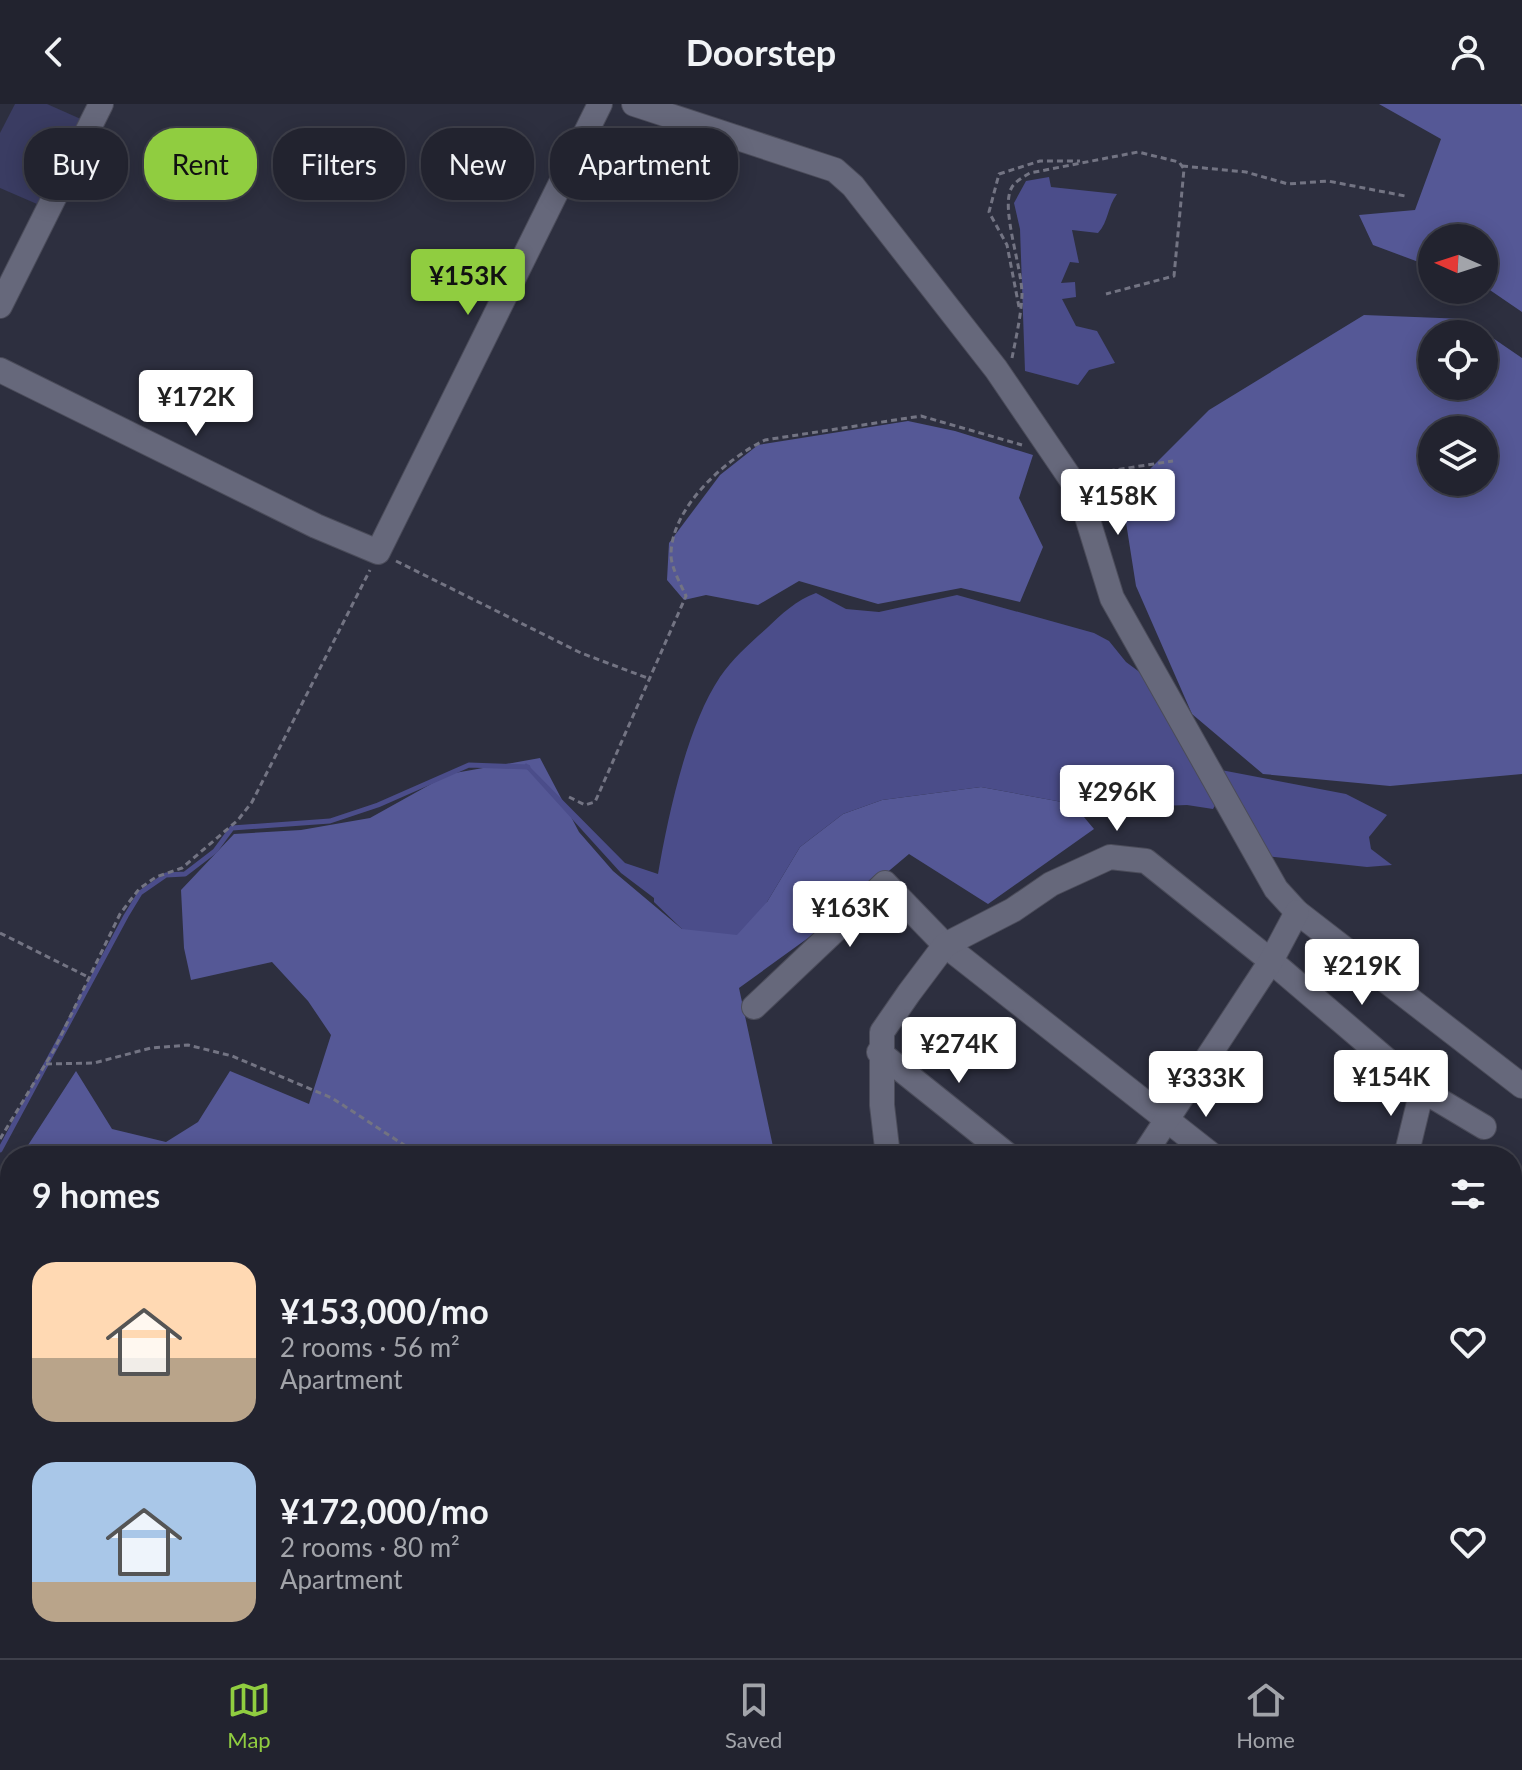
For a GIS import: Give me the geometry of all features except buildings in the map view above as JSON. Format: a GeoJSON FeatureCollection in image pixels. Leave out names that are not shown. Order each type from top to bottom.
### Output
{"type":"FeatureCollection","features":[{"type":"Feature","properties":{"kind":"street"},"geometry":{"type":"LineString","coordinates":[[0,306],[101,104]]}},
{"type":"Feature","properties":{"kind":"street"},"geometry":{"type":"LineString","coordinates":[[0,370],[316,526],[378,552],[600,104]]}},
{"type":"Feature","properties":{"kind":"street"},"geometry":{"type":"LineString","coordinates":[[634,104],[835,170],[853,186],[1008,386],[1079,491],[1112,598],[1221,798],[1276,889],[1297,912],[1522,1086]]}},
{"type":"Feature","properties":{"kind":"street"},"geometry":{"type":"LineString","coordinates":[[887,1146],[879,1052],[882,1032],[945,945],[1092,863],[1126,856],[1146,861],[1271,961],[1422,1090],[1484,1127]]}},
{"type":"Feature","properties":{"kind":"street"},"geometry":{"type":"LineString","coordinates":[[754,1007],[885,883],[945,945],[1201,1146]]}},
{"type":"Feature","properties":{"kind":"street"},"geometry":{"type":"LineString","coordinates":[[1149,1146],[1271,961],[1297,912]]}},
{"type":"Feature","properties":{"kind":"street"},"geometry":{"type":"LineString","coordinates":[[879,1052],[996,1146]]}},
{"type":"Feature","properties":{"kind":"street"},"geometry":{"type":"LineString","coordinates":[[1408,1146],[1422,1090]]}},
{"type":"Feature","properties":{"kind":"path"},"geometry":{"type":"LineString","coordinates":[[1008,386],[1020,312],[1019,264],[1007,212],[1010,190],[1030,173],[1138,152],[1156,154],[1182,166],[1246,172],[1288,184],[1328,181],[1405,196]]}},
{"type":"Feature","properties":{"kind":"path"},"geometry":{"type":"LineString","coordinates":[[1020,312],[1007,245],[989,212],[999,174],[1040,161],[1087,161]]}},
{"type":"Feature","properties":{"kind":"path"},"geometry":{"type":"LineString","coordinates":[[1106,294],[1174,276],[1182,166]]}},
{"type":"Feature","properties":{"kind":"path"},"geometry":{"type":"LineString","coordinates":[[569,797],[585,805],[595,802],[686,596],[671,557],[678,523],[707,485],[742,451],[765,440],[921,416],[1029,447],[1049,446]]}},
{"type":"Feature","properties":{"kind":"path"},"geometry":{"type":"LineString","coordinates":[[1070,477],[1173,461]]}},
{"type":"Feature","properties":{"kind":"path"},"geometry":{"type":"LineString","coordinates":[[0,1139],[46,1064],[120,914],[139,889],[156,877],[182,868],[238,820],[252,802],[378,552],[581,653],[650,679]]}},
{"type":"Feature","properties":{"kind":"path"},"geometry":{"type":"LineString","coordinates":[[0,933],[90,978]]}},
{"type":"Feature","properties":{"kind":"path"},"geometry":{"type":"LineString","coordinates":[[46,1064],[94,1063],[151,1048],[188,1045],[232,1056],[332,1098],[406,1146]]}},
{"type":"Feature","properties":{"kind":"shaded area"},"geometry":{"type":"Polygon","coordinates":[[[15,104],[47,104],[83,120],[79,128],[24,128],[24,198],[0,188],[0,133],[15,104]]]}},
{"type":"Feature","properties":{"kind":"shaded area"},"geometry":{"type":"Polygon","coordinates":[[[1379,104],[1522,104],[1522,312],[1498,296],[1498,224],[1418,224],[1418,262],[1373,245],[1359,215],[1415,210],[1441,139],[1379,104]]]}},
{"type":"Feature","properties":{"kind":"shaded area"},"geometry":{"type":"Polygon","coordinates":[[[1049,177],[1051,187],[1117,194],[1098,233],[1072,230],[1079,263],[1070,262],[1061,283],[1075,282],[1076,297],[1062,299],[1076,326],[1097,331],[1115,363],[1089,370],[1078,385],[1025,371],[1020,229],[1014,203],[1026,181],[1049,177]]]}},
{"type":"Feature","properties":{"kind":"shaded area"},"geometry":{"type":"Polygon","coordinates":[[[1364,315],[1466,320],[1418,320],[1418,400],[1498,400],[1498,342],[1522,358],[1522,774],[1390,786],[1263,774],[1192,714],[1136,586],[1122,497],[1209,410],[1364,315]]]}},
{"type":"Feature","properties":{"kind":"shaded area"},"geometry":{"type":"Polygon","coordinates":[[[908,421],[955,431],[1033,455],[1019,498],[1043,547],[1020,602],[961,588],[878,604],[799,581],[758,605],[706,595],[684,600],[667,580],[669,543],[720,475],[758,445],[908,421]]]}},
{"type":"Feature","properties":{"kind":"shaded area"},"geometry":{"type":"Polygon","coordinates":[[[816,593],[846,609],[879,612],[957,595],[1094,633],[1109,641],[1126,662],[1153,682],[1218,800],[1213,809],[1187,805],[1159,806],[1094,779],[1078,783],[1073,804],[981,787],[882,800],[843,814],[800,847],[767,902],[737,935],[682,929],[654,902],[654,898],[621,873],[524,766],[526,763],[625,863],[658,874],[680,772],[708,697],[725,670],[748,645],[790,608],[816,593]]]}},
{"type":"Feature","properties":{"kind":"shaded area"},"geometry":{"type":"Polygon","coordinates":[[[540,758],[579,832],[613,871],[682,929],[767,902],[800,847],[843,814],[882,800],[981,787],[1073,804],[1094,829],[988,904],[909,854],[815,933],[739,988],[773,1146],[27,1146],[76,1071],[112,1129],[166,1142],[198,1122],[230,1071],[309,1104],[331,1035],[308,1001],[272,962],[191,980],[184,948],[181,890],[234,834],[301,830],[370,818],[449,774],[540,758]]]}},
{"type":"Feature","properties":{"kind":"shaded area"},"geometry":{"type":"Polygon","coordinates":[[[1221,770],[1346,794],[1387,815],[1369,837],[1371,849],[1392,865],[1367,867],[1266,856],[1221,770]]]}},
{"type":"Feature","properties":{"kind":"waterway"},"geometry":{"type":"LineString","coordinates":[[2,1146],[140,893],[166,875],[185,874],[215,851],[232,828],[330,821],[378,805],[469,765],[528,767]]}}]}
